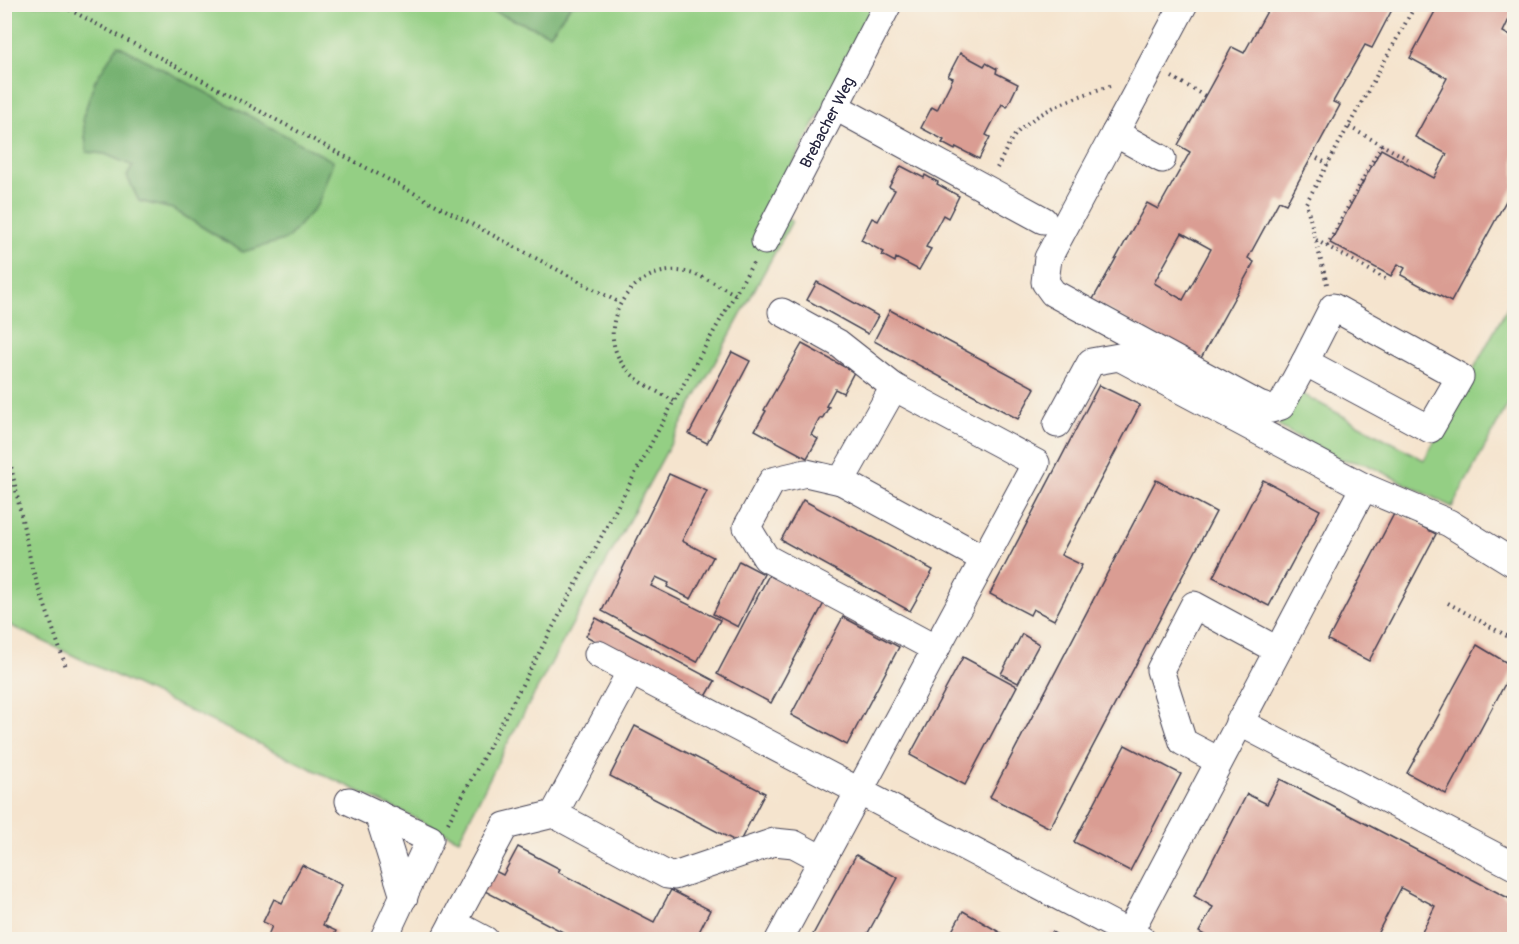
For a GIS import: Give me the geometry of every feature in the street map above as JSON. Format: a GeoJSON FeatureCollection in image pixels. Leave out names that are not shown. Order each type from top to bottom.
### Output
{"type":"FeatureCollection","features":[{"type":"Feature","properties":{"kind":"street","name":"Brebacher Weg"},"geometry":{"type":"LineString","coordinates":[[765,241],[888,4]]}},
{"type":"Feature","properties":{"kind":"street"},"geometry":{"type":"LineString","coordinates":[[1184,4],[1048,258],[1045,282],[1053,293],[1259,405],[1271,409],[1281,406],[1333,307],[1460,377],[1430,429],[1305,362]]}},
{"type":"Feature","properties":{"kind":"street"},"geometry":{"type":"LineString","coordinates":[[831,111],[1043,220]]}},
{"type":"Feature","properties":{"kind":"street"},"geometry":{"type":"LineString","coordinates":[[1115,133],[1162,159]]}},
{"type":"Feature","properties":{"kind":"street"},"geometry":{"type":"LineString","coordinates":[[779,939],[1036,464],[894,387],[838,343],[782,312]]}},
{"type":"Feature","properties":{"kind":"street"},"geometry":{"type":"LineString","coordinates":[[1057,424],[1091,362],[1119,357],[1364,487],[1449,523],[1512,562],[1515,558]]}},
{"type":"Feature","properties":{"kind":"street"},"geometry":{"type":"LineString","coordinates":[[841,481],[894,387]]}},
{"type":"Feature","properties":{"kind":"street"},"geometry":{"type":"LineString","coordinates":[[936,649],[766,558],[747,527],[772,481],[806,473],[841,481],[984,559]]}},
{"type":"Feature","properties":{"kind":"street"},"geometry":{"type":"LineString","coordinates":[[598,654],[1135,936],[1219,761],[1364,487]]}},
{"type":"Feature","properties":{"kind":"street"},"geometry":{"type":"LineString","coordinates":[[1219,761],[1183,742],[1160,670],[1194,605],[1277,650]]}},
{"type":"Feature","properties":{"kind":"street"},"geometry":{"type":"LineString","coordinates":[[554,814],[631,671]]}},
{"type":"Feature","properties":{"kind":"street"},"geometry":{"type":"LineString","coordinates":[[1239,722],[1515,866]]}},
{"type":"Feature","properties":{"kind":"street"},"geometry":{"type":"LineString","coordinates":[[349,801],[430,839],[383,939]]}},
{"type":"Feature","properties":{"kind":"street"},"geometry":{"type":"LineString","coordinates":[[378,814],[404,897]]}},
{"type":"Feature","properties":{"kind":"street"},"geometry":{"type":"LineString","coordinates":[[485,939],[449,931],[505,826],[554,814],[667,875],[674,876],[774,842],[794,844],[822,859]]}},
{"type":"Feature","properties":{"kind":"path"},"geometry":{"type":"LineString","coordinates":[[59,4],[620,303]]}},
{"type":"Feature","properties":{"kind":"path"},"geometry":{"type":"LineString","coordinates":[[1333,307],[1340,294],[1327,286],[1306,203],[1416,4]]}},
{"type":"Feature","properties":{"kind":"path"},"geometry":{"type":"LineString","coordinates":[[986,189],[1012,138],[1036,118],[1074,97],[1116,84]]}},
{"type":"Feature","properties":{"kind":"path"},"geometry":{"type":"LineString","coordinates":[[1348,127],[1408,159]]}},
{"type":"Feature","properties":{"kind":"path"},"geometry":{"type":"LineString","coordinates":[[1327,246],[1382,144]]}},
{"type":"Feature","properties":{"kind":"path"},"geometry":{"type":"LineString","coordinates":[[1312,155],[1328,164]]}},
{"type":"Feature","properties":{"kind":"path"},"geometry":{"type":"LineString","coordinates":[[1315,240],[1389,281]]}},
{"type":"Feature","properties":{"kind":"path"},"geometry":{"type":"LineString","coordinates":[[430,839],[444,830],[674,401],[765,241]]}},
{"type":"Feature","properties":{"kind":"path"},"geometry":{"type":"LineString","coordinates":[[674,401],[637,380],[620,360],[612,340],[614,320],[620,303],[634,286],[649,276],[670,271],[696,274],[735,294]]}},
{"type":"Feature","properties":{"kind":"path"},"geometry":{"type":"LineString","coordinates":[[4,432],[32,568],[66,667]]}},
{"type":"Feature","properties":{"kind":"path"},"geometry":{"type":"LineString","coordinates":[[1448,603],[1515,640]]}},
{"type":"Feature","properties":{"kind":"green space"},"geometry":{"type":"Polygon","coordinates":[[[482,4],[571,5],[550,34],[482,7],[482,4]]]}},
{"type":"Feature","properties":{"kind":"green space"},"geometry":{"type":"Polygon","coordinates":[[[4,5],[482,5],[482,7],[550,34],[571,5],[878,5],[769,209],[792,221],[506,746],[459,839],[5,623],[4,5]],[[95,81],[83,117],[87,152],[105,154],[134,166],[127,176],[139,201],[173,209],[243,252],[95,81]]]}},
{"type":"Feature","properties":{"kind":"green space"},"geometry":{"type":"Polygon","coordinates":[[[118,45],[333,161],[318,204],[287,239],[243,252],[173,209],[139,201],[127,176],[133,166],[105,154],[87,152],[83,117],[95,81],[118,45]]]}},
{"type":"Feature","properties":{"kind":"green space"},"geometry":{"type":"Polygon","coordinates":[[[1514,295],[1514,393],[1452,507],[1366,464],[1340,459],[1278,426],[1297,391],[1424,460],[1514,295]]]}},
{"type":"Feature","properties":{"kind":"building"},"geometry":{"type":"Polygon","coordinates":[[[1271,4],[1341,4],[1344,6],[1345,4],[1395,4],[1372,48],[1365,45],[1333,102],[1340,105],[1286,204],[1279,201],[1248,258],[1254,262],[1200,360],[1092,301],[1147,203],[1158,209],[1190,152],[1178,145],[1232,47],[1244,53],[1271,4]],[[1182,233],[1154,283],[1183,300],[1211,249],[1182,233]]]}},
{"type":"Feature","properties":{"kind":"building"},"geometry":{"type":"Polygon","coordinates":[[[1439,4],[1506,4],[1514,9],[1503,32],[1514,38],[1514,186],[1451,302],[1401,275],[1405,268],[1398,264],[1391,276],[1330,243],[1381,149],[1434,178],[1447,154],[1415,137],[1447,78],[1410,58],[1439,4]]]}},
{"type":"Feature","properties":{"kind":"building"},"geometry":{"type":"Polygon","coordinates":[[[960,53],[984,66],[986,63],[997,69],[996,73],[1018,84],[1007,107],[1002,104],[986,135],[990,137],[979,159],[956,147],[955,150],[942,143],[944,140],[921,128],[932,107],[937,110],[953,78],[948,76],[960,53]]]}},
{"type":"Feature","properties":{"kind":"building"},"geometry":{"type":"Polygon","coordinates":[[[901,166],[924,178],[925,175],[959,196],[948,218],[943,215],[926,247],[931,249],[919,270],[896,258],[895,262],[882,255],[884,252],[861,240],[872,218],[878,221],[895,190],[889,187],[901,166]]]}},
{"type":"Feature","properties":{"kind":"building"},"geometry":{"type":"Polygon","coordinates":[[[817,282],[878,316],[868,334],[807,300],[817,282]]]}},
{"type":"Feature","properties":{"kind":"building"},"geometry":{"type":"Polygon","coordinates":[[[890,310],[1035,388],[1018,419],[874,341],[890,310]]]}},
{"type":"Feature","properties":{"kind":"building"},"geometry":{"type":"Polygon","coordinates":[[[802,344],[854,372],[843,393],[835,389],[826,406],[829,407],[811,435],[818,439],[807,458],[755,430],[802,344]]]}},
{"type":"Feature","properties":{"kind":"building"},"geometry":{"type":"Polygon","coordinates":[[[732,352],[750,361],[707,443],[689,434],[732,352]]]}},
{"type":"Feature","properties":{"kind":"building"},"geometry":{"type":"Polygon","coordinates":[[[1099,385],[1140,405],[1061,555],[1082,565],[1054,620],[1033,609],[1030,615],[990,594],[1099,385]]]}},
{"type":"Feature","properties":{"kind":"building"},"geometry":{"type":"Polygon","coordinates":[[[669,474],[707,491],[682,541],[713,557],[691,599],[667,587],[669,583],[656,577],[651,586],[720,620],[697,662],[602,611],[669,474]]]}},
{"type":"Feature","properties":{"kind":"building"},"geometry":{"type":"Polygon","coordinates":[[[1156,480],[1216,512],[1050,828],[990,797],[1156,480]]]}},
{"type":"Feature","properties":{"kind":"building"},"geometry":{"type":"Polygon","coordinates":[[[1263,480],[1320,510],[1269,606],[1213,577],[1263,480]]]}},
{"type":"Feature","properties":{"kind":"building"},"geometry":{"type":"Polygon","coordinates":[[[803,500],[933,570],[910,611],[781,540],[803,500]]]}},
{"type":"Feature","properties":{"kind":"building"},"geometry":{"type":"Polygon","coordinates":[[[1395,512],[1436,534],[1369,661],[1328,640],[1395,512]]]}},
{"type":"Feature","properties":{"kind":"building"},"geometry":{"type":"Polygon","coordinates":[[[739,561],[764,574],[738,627],[713,614],[739,561]]]}},
{"type":"Feature","properties":{"kind":"building"},"geometry":{"type":"Polygon","coordinates":[[[769,575],[824,603],[771,703],[717,674],[769,575]]]}},
{"type":"Feature","properties":{"kind":"building"},"geometry":{"type":"Polygon","coordinates":[[[843,617],[899,647],[847,745],[791,715],[843,617]]]}},
{"type":"Feature","properties":{"kind":"building"},"geometry":{"type":"Polygon","coordinates":[[[596,618],[715,681],[704,700],[586,636],[596,618]]]}},
{"type":"Feature","properties":{"kind":"building"},"geometry":{"type":"Polygon","coordinates":[[[1022,634],[1039,644],[1018,683],[1001,674],[1022,634]]]}},
{"type":"Feature","properties":{"kind":"building"},"geometry":{"type":"Polygon","coordinates":[[[1477,645],[1514,667],[1446,794],[1407,773],[1477,645]]]}},
{"type":"Feature","properties":{"kind":"building"},"geometry":{"type":"Polygon","coordinates":[[[963,657],[1017,686],[965,785],[910,755],[963,657]]]}},
{"type":"Feature","properties":{"kind":"building"},"geometry":{"type":"Polygon","coordinates":[[[635,726],[765,793],[739,843],[610,776],[635,726]]]}},
{"type":"Feature","properties":{"kind":"building"},"geometry":{"type":"Polygon","coordinates":[[[1125,745],[1181,774],[1130,871],[1074,842],[1125,745]]]}},
{"type":"Feature","properties":{"kind":"building"},"geometry":{"type":"Polygon","coordinates":[[[1280,779],[1514,901],[1514,940],[1418,940],[1435,906],[1401,888],[1374,940],[1213,940],[1199,932],[1213,907],[1194,896],[1247,794],[1267,804],[1280,779]]]}},
{"type":"Feature","properties":{"kind":"building"},"geometry":{"type":"Polygon","coordinates":[[[518,847],[560,869],[558,872],[654,922],[671,890],[710,910],[695,940],[578,940],[479,888],[489,868],[503,875],[518,847]]]}},
{"type":"Feature","properties":{"kind":"building"},"geometry":{"type":"Polygon","coordinates":[[[856,855],[898,878],[864,940],[810,940],[856,855]]]}},
{"type":"Feature","properties":{"kind":"building"},"geometry":{"type":"Polygon","coordinates":[[[302,865],[342,885],[323,925],[336,931],[332,940],[266,940],[272,926],[263,922],[274,899],[282,903],[302,865]]]}},
{"type":"Feature","properties":{"kind":"building"},"geometry":{"type":"Polygon","coordinates":[[[963,911],[1001,933],[997,940],[947,940],[963,911]]]}},
{"type":"Feature","properties":{"kind":"building"},"geometry":{"type":"Polygon","coordinates":[[[1052,932],[1065,940],[1048,940],[1052,932]]]}}]}
